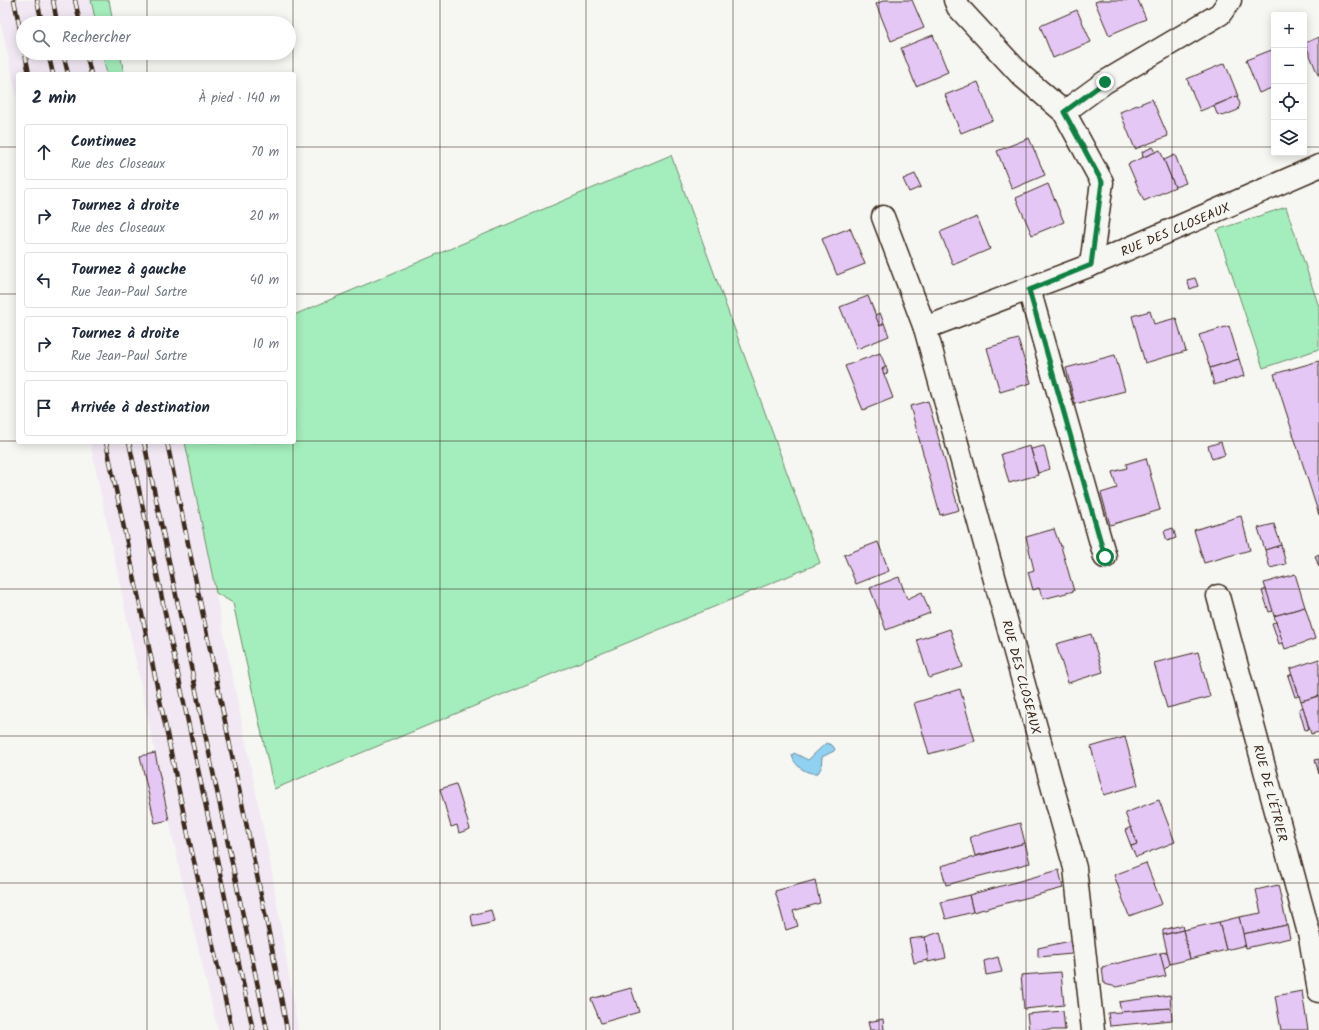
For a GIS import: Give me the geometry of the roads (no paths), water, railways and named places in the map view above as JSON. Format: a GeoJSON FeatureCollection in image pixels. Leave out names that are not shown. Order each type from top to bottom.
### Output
{"type":"FeatureCollection","features":[{"type":"Feature","properties":{"kind":"street"},"geometry":{"type":"LineString","coordinates":[[955,0],[958,7],[1022,76],[1064,112],[1102,182],[1091,265]]}},
{"type":"Feature","properties":{"kind":"street"},"geometry":{"type":"LineString","coordinates":[[1064,112],[1105,82],[1220,14],[1230,0]]}},
{"type":"Feature","properties":{"kind":"street","name":"RUE DES CLOSEAUX"},"geometry":{"type":"LineString","coordinates":[[925,328],[1029,290],[1091,265],[1319,166]]}},
{"type":"Feature","properties":{"kind":"street","name":"RUE DES CLOSEAUX"},"geometry":{"type":"LineString","coordinates":[[883,217],[925,328],[1075,868],[1092,1030]]}},
{"type":"Feature","properties":{"kind":"street"},"geometry":{"type":"LineString","coordinates":[[1029,290],[1105,557]]}},
{"type":"Feature","properties":{"kind":"street","name":"RUE DE L'ÉTRIER"},"geometry":{"type":"LineString","coordinates":[[1218,596],[1310,937],[1319,991]]}},
{"type":"Feature","properties":{"kind":"water"},"geometry":{"type":"Polygon","coordinates":[[[826,743],[832,745],[835,749],[822,757],[821,768],[818,773],[810,773],[805,771],[795,763],[792,755],[794,753],[808,760],[826,743]]]}},
{"type":"Feature","properties":{"kind":"railway"},"geometry":{"type":"LineString","coordinates":[[14,0],[17,16]]}},
{"type":"Feature","properties":{"kind":"railway"},"geometry":{"type":"LineString","coordinates":[[37,0],[40,16]]}},
{"type":"Feature","properties":{"kind":"railway"},"geometry":{"type":"LineString","coordinates":[[53,0],[56,16]]}},
{"type":"Feature","properties":{"kind":"railway"},"geometry":{"type":"LineString","coordinates":[[75,0],[78,16]]}},
{"type":"Feature","properties":{"kind":"railway"},"geometry":{"type":"LineString","coordinates":[[26,60],[29,72]]}},
{"type":"Feature","properties":{"kind":"railway"},"geometry":{"type":"LineString","coordinates":[[50,60],[53,72]]}},
{"type":"Feature","properties":{"kind":"railway"},"geometry":{"type":"LineString","coordinates":[[65,60],[68,72]]}},
{"type":"Feature","properties":{"kind":"railway"},"geometry":{"type":"LineString","coordinates":[[88,60],[91,72]]}},
{"type":"Feature","properties":{"kind":"railway"},"geometry":{"type":"LineString","coordinates":[[106,444],[189,839],[232,1030]]}},
{"type":"Feature","properties":{"kind":"railway"},"geometry":{"type":"LineString","coordinates":[[129,444],[253,1030]]}},
{"type":"Feature","properties":{"kind":"railway"},"geometry":{"type":"LineString","coordinates":[[144,444],[267,1030]]}},
{"type":"Feature","properties":{"kind":"railway"},"geometry":{"type":"LineString","coordinates":[[167,444],[270,938],[287,1030]]}}]}
